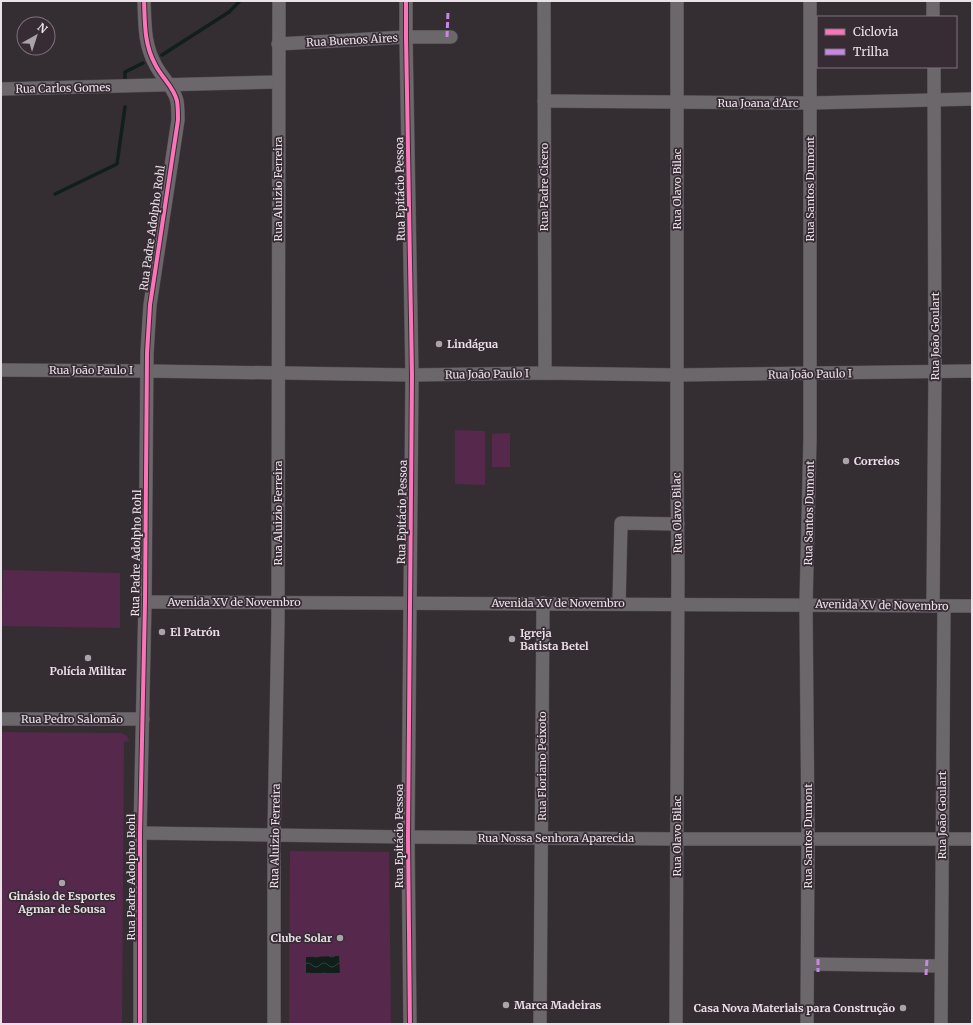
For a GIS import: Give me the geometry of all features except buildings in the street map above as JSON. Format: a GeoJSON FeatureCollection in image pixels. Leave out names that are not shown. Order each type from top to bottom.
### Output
{"type":"FeatureCollection","features":[{"type":"Feature","properties":{"kind":"street","name":"Rua Padre Adolpho Rohl"},"geometry":{"type":"LineString","coordinates":[[140,1024],[140,833],[145,602],[147,371],[150,305],[178,120],[177,100],[155,64],[146,42],[144,1]]}},
{"type":"Feature","properties":{"kind":"street","name":"Rua Aluizio Ferreira"},"geometry":{"type":"LineString","coordinates":[[274,1024],[274,835],[278,603],[279,1]]}},
{"type":"Feature","properties":{"kind":"street","name":"Rua Epitácio Pessoa"},"geometry":{"type":"LineString","coordinates":[[406,1],[412,375],[408,837],[410,1024]]}},
{"type":"Feature","properties":{"kind":"street","name":"Rua Padre Cicero"},"geometry":{"type":"LineString","coordinates":[[544,1],[545,373]]}},
{"type":"Feature","properties":{"kind":"street","name":"Rua Olavo Bilac"},"geometry":{"type":"LineString","coordinates":[[676,1024],[678,604],[677,1]]}},
{"type":"Feature","properties":{"kind":"street","name":"Rua Santos Dumont"},"geometry":{"type":"LineString","coordinates":[[807,1024],[808,838],[806,604],[810,439],[810,1]]}},
{"type":"Feature","properties":{"kind":"street"},"geometry":{"type":"LineString","coordinates":[[933,1],[933,16]]}},
{"type":"Feature","properties":{"kind":"street","name":"Rua Buenos Aires"},"geometry":{"type":"LineString","coordinates":[[278,44],[406,37],[452,37]]}},
{"type":"Feature","properties":{"kind":"street","name":"Rua João Goulart"},"geometry":{"type":"LineString","coordinates":[[934,68],[935,372],[942,838],[941,1024]]}},
{"type":"Feature","properties":{"kind":"street"},"geometry":{"type":"LineString","coordinates":[[169,85],[278,82]]}},
{"type":"Feature","properties":{"kind":"street","name":"Rua Carlos Gomes"},"geometry":{"type":"LineString","coordinates":[[1,89],[169,85]]}},
{"type":"Feature","properties":{"kind":"street","name":"Rua Joana d'Arc"},"geometry":{"type":"LineString","coordinates":[[544,101],[811,103],[972,99]]}},
{"type":"Feature","properties":{"kind":"street","name":"Rua João Paulo I"},"geometry":{"type":"LineString","coordinates":[[1,370],[412,375],[545,373],[677,376],[972,371]]}},
{"type":"Feature","properties":{"kind":"street"},"geometry":{"type":"LineString","coordinates":[[619,604],[621,523],[678,524]]}},
{"type":"Feature","properties":{"kind":"street","name":"Avenida XV de Novembro"},"geometry":{"type":"LineString","coordinates":[[145,602],[410,602],[972,606]]}},
{"type":"Feature","properties":{"kind":"street","name":"Rua Floriano Peixoto"},"geometry":{"type":"LineString","coordinates":[[540,1024],[543,603]]}},
{"type":"Feature","properties":{"kind":"street","name":"Rua Pedro Salomão"},"geometry":{"type":"LineString","coordinates":[[1,719],[143,719]]}},
{"type":"Feature","properties":{"kind":"street","name":"Rua Nossa Senhora Aparecida"},"geometry":{"type":"LineString","coordinates":[[140,833],[677,839],[972,839]]}},
{"type":"Feature","properties":{"kind":"street"},"geometry":{"type":"LineString","coordinates":[[808,964],[941,966]]}},
{"type":"Feature","properties":{"kind":"shaded area"},"geometry":{"type":"Polygon","coordinates":[[[455,430],[485,431],[485,485],[455,484],[455,430]]]}},
{"type":"Feature","properties":{"kind":"shaded area"},"geometry":{"type":"Polygon","coordinates":[[[510,433],[510,467],[492,467],[492,434],[510,433]]]}},
{"type":"Feature","properties":{"kind":"shaded area"},"geometry":{"type":"Polygon","coordinates":[[[3,570],[120,573],[120,628],[2,626],[3,570]]]}},
{"type":"Feature","properties":{"kind":"shaded area","name":"Ginásio de Esportes Agmar de Sousa"},"geometry":{"type":"Polygon","coordinates":[[[1,732],[121,733],[128,738],[129,741],[124,742],[122,1024],[1,1024],[1,732]]]}},
{"type":"Feature","properties":{"kind":"shaded area","name":"Clube Solar"},"geometry":{"type":"Polygon","coordinates":[[[290,851],[389,852],[391,1024],[289,1024],[290,851]]]}},
{"type":"Feature","properties":{"kind":"water"},"geometry":{"type":"Polygon","coordinates":[[[339,956],[340,973],[306,973],[306,957],[339,956]]]}},
{"type":"Feature","properties":{"kind":"waterway"},"geometry":{"type":"LineString","coordinates":[[162,55],[229,12],[240,1]]}},
{"type":"Feature","properties":{"kind":"waterway"},"geometry":{"type":"LineString","coordinates":[[125,78],[125,72],[143,63]]}},
{"type":"Feature","properties":{"kind":"waterway"},"geometry":{"type":"LineString","coordinates":[[55,194],[117,164],[125,107]]}},
{"type":"Feature","properties":{"kind":"marked path"},"geometry":{"type":"LineString","coordinates":[[447,37],[448,12]]}},
{"type":"Feature","properties":{"kind":"marked path"},"geometry":{"type":"LineString","coordinates":[[818,959],[818,972]]}},
{"type":"Feature","properties":{"kind":"marked path"},"geometry":{"type":"LineString","coordinates":[[926,975],[927,959]]}},
{"type":"Feature","properties":{"kind":"cycle path"},"geometry":{"type":"LineString","coordinates":[[140,1024],[140,833],[145,602],[147,353],[150,305],[178,120],[175,96],[151,56],[147,41],[144,1]]}},
{"type":"Feature","properties":{"kind":"cycle path"},"geometry":{"type":"LineString","coordinates":[[406,1],[412,375],[408,837],[410,1024]]}},
{"type":"Feature","properties":{"kind":"place","name":"Lindágua"},"geometry":{"type":"Point","coordinates":[439,344]}},
{"type":"Feature","properties":{"kind":"place","name":"Correios"},"geometry":{"type":"Point","coordinates":[846,461]}},
{"type":"Feature","properties":{"kind":"place","name":"El Patrón"},"geometry":{"type":"Point","coordinates":[162,632]}},
{"type":"Feature","properties":{"kind":"place","name":"Igreja Batista Betel"},"geometry":{"type":"Point","coordinates":[512,639]}},
{"type":"Feature","properties":{"kind":"place","name":"Polícia Militar"},"geometry":{"type":"Point","coordinates":[88,658]}},
{"type":"Feature","properties":{"kind":"place","name":"Ginásio de Esportes Agmar de Sousa"},"geometry":{"type":"Point","coordinates":[62,883]}},
{"type":"Feature","properties":{"kind":"place","name":"Clube Solar"},"geometry":{"type":"Point","coordinates":[340,938]}},
{"type":"Feature","properties":{"kind":"place","name":"Marca Madeiras"},"geometry":{"type":"Point","coordinates":[506,1005]}},
{"type":"Feature","properties":{"kind":"place","name":"Casa Nova Materiais para Construção"},"geometry":{"type":"Point","coordinates":[903,1008]}}]}
